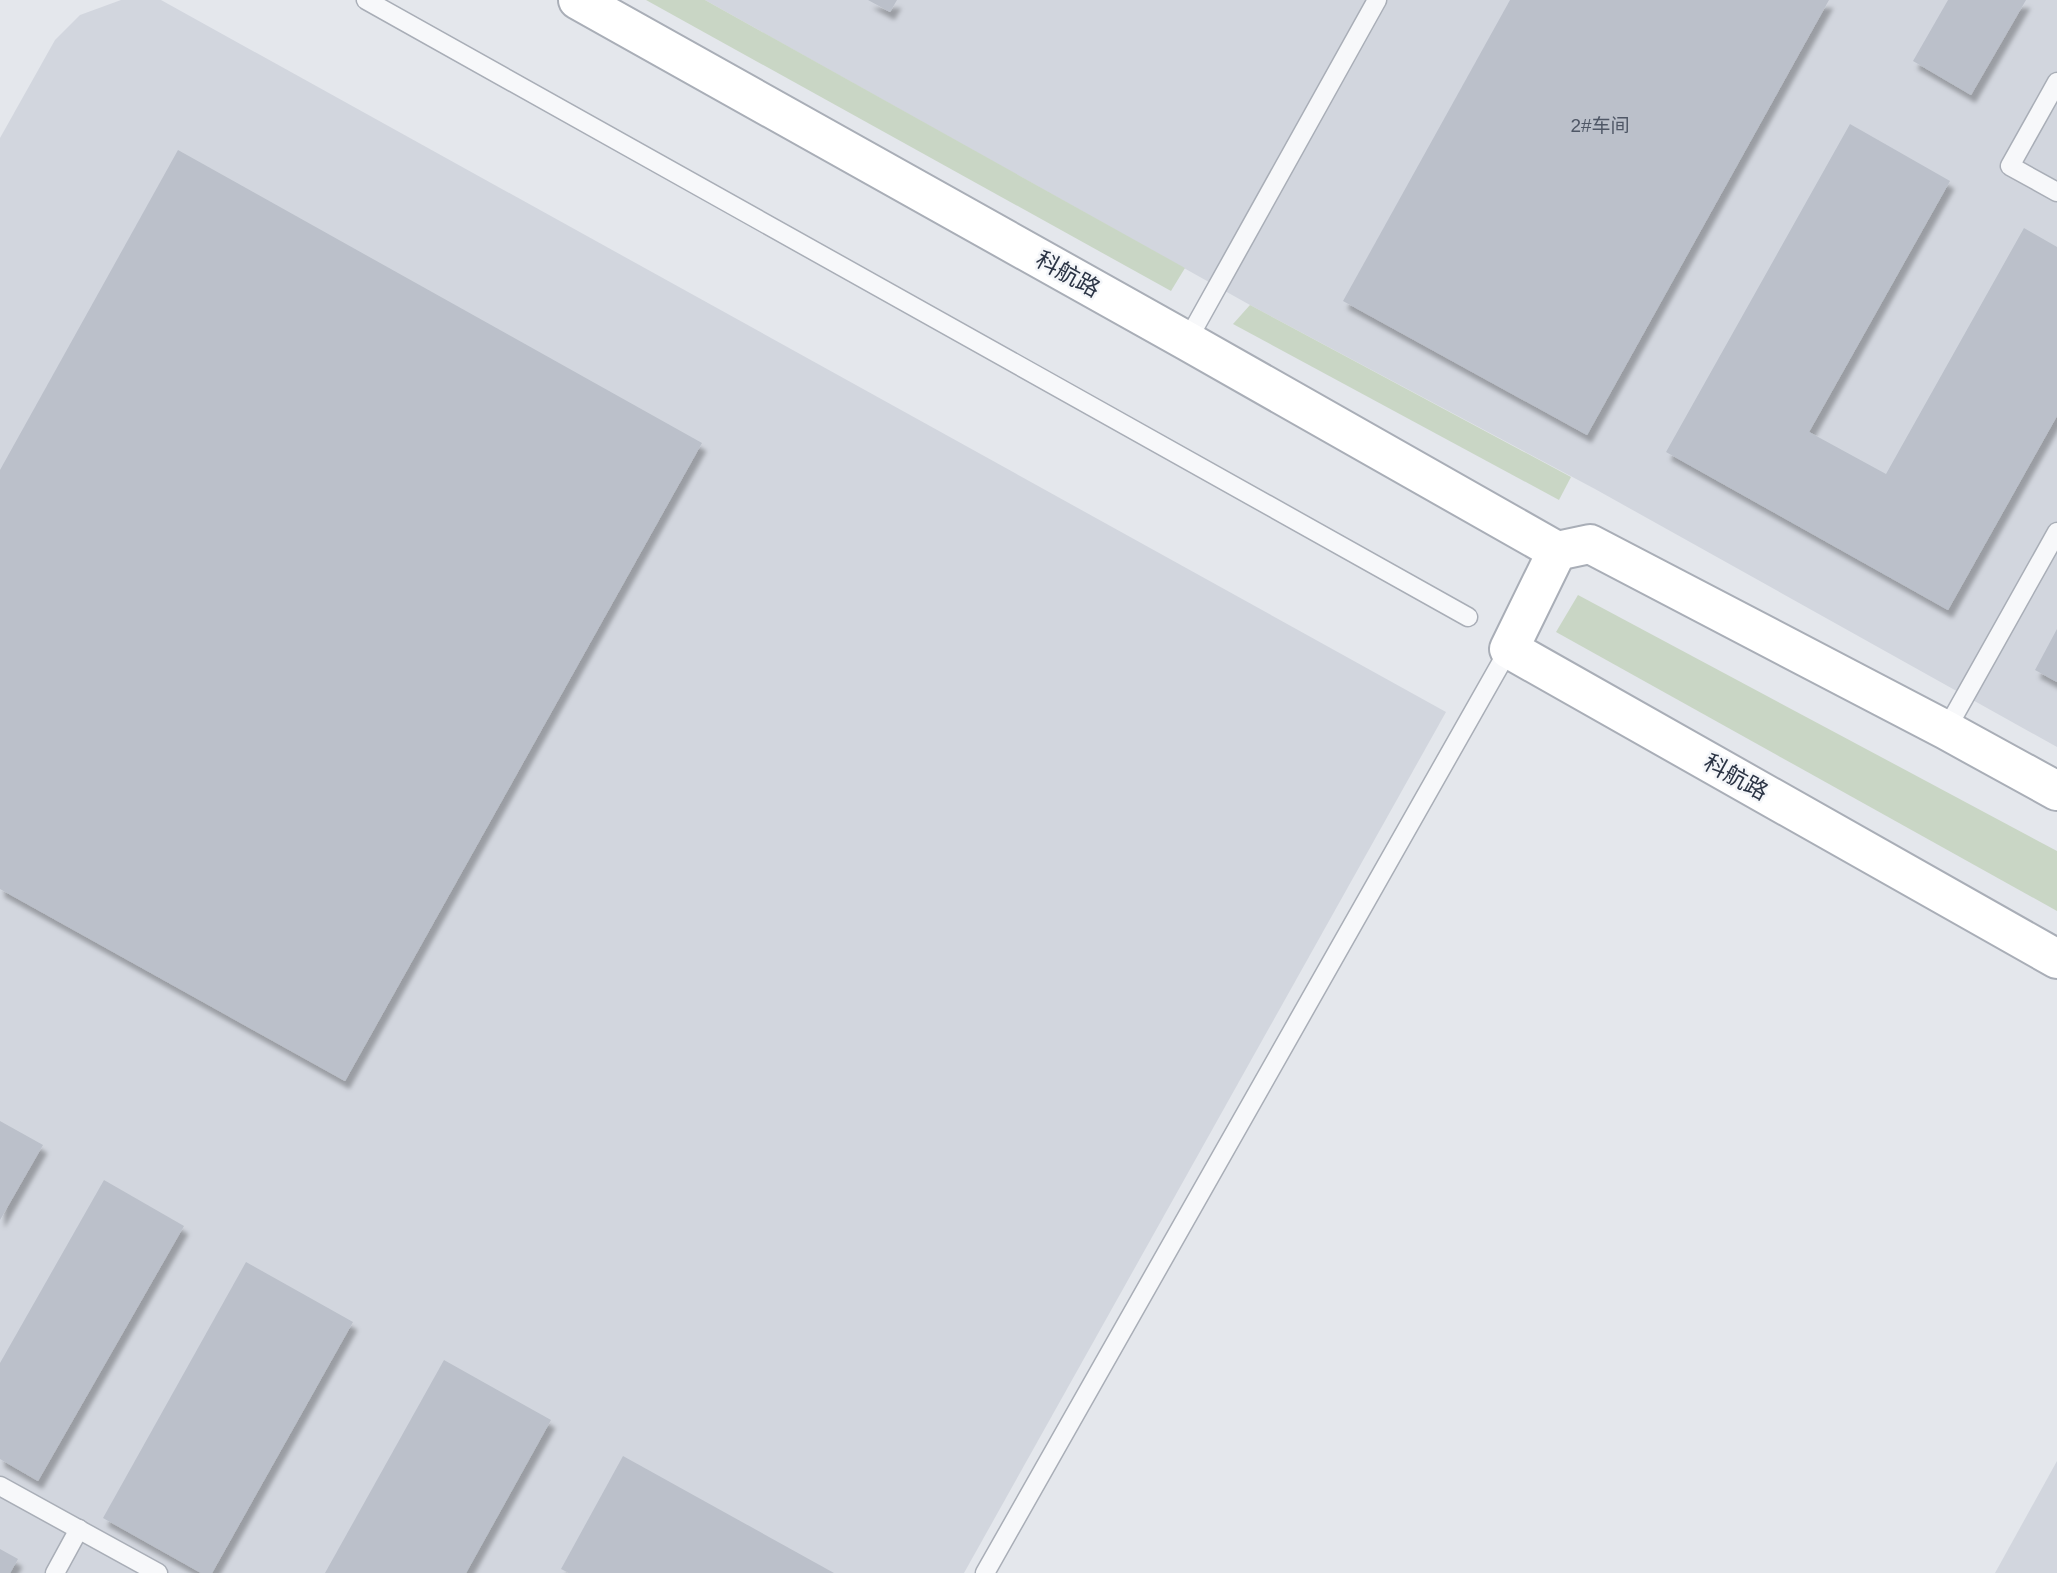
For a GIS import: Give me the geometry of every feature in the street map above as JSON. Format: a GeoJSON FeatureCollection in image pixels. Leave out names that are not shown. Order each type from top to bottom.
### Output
{"type":"FeatureCollection","features":[{"type":"Feature","properties":{"kind":"main road","name":"科航路"},"geometry":{"type":"LineString","coordinates":[[578,0],[1557,551]]}},
{"type":"Feature","properties":{"kind":"main road"},"geometry":{"type":"LineString","coordinates":[[1509,649],[1557,551],[1590,544],[2057,791]]}},
{"type":"Feature","properties":{"kind":"main road","name":"科航路"},"geometry":{"type":"LineString","coordinates":[[1509,649],[2057,959]]}},
{"type":"Feature","properties":{"kind":"lane"},"geometry":{"type":"LineString","coordinates":[[366,0],[1468,617]]}},
{"type":"Feature","properties":{"kind":"lane"},"geometry":{"type":"LineString","coordinates":[[1186,341],[1377,0]]}},
{"type":"Feature","properties":{"kind":"lane"},"geometry":{"type":"LineString","coordinates":[[2057,82],[2010,166],[2057,192]]}},
{"type":"Feature","properties":{"kind":"lane"},"geometry":{"type":"LineString","coordinates":[[1946,730],[2057,532]]}},
{"type":"Feature","properties":{"kind":"lane"},"geometry":{"type":"LineString","coordinates":[[985,1573],[1509,649]]}},
{"type":"Feature","properties":{"kind":"lane"},"geometry":{"type":"LineString","coordinates":[[0,1486],[158,1573]]}},
{"type":"Feature","properties":{"kind":"lane"},"geometry":{"type":"LineString","coordinates":[[55,1573],[79,1530]]}},
{"type":"Feature","properties":{"kind":"shaded area"},"geometry":{"type":"Polygon","coordinates":[[[121,0],[161,0],[1446,712],[964,1573],[0,1573],[0,138],[55,40],[80,15],[121,0]]]}},
{"type":"Feature","properties":{"kind":"shaded area"},"geometry":{"type":"Polygon","coordinates":[[[705,0],[2057,0],[2057,747],[1595,489],[1250,305],[705,0]]]}},
{"type":"Feature","properties":{"kind":"shaded area"},"geometry":{"type":"Polygon","coordinates":[[[2057,1461],[2057,1573],[1995,1573],[2057,1461]]]}},
{"type":"Feature","properties":{"kind":"green space"},"geometry":{"type":"Polygon","coordinates":[[[646,0],[705,0],[1185,268],[1171,291],[646,0]]]}},
{"type":"Feature","properties":{"kind":"green space"},"geometry":{"type":"Polygon","coordinates":[[[1250,305],[1571,477],[1559,500],[1233,324],[1250,305]]]}},
{"type":"Feature","properties":{"kind":"green space"},"geometry":{"type":"Polygon","coordinates":[[[1578,595],[2057,851],[2057,911],[1556,632],[1578,595]]]}},
{"type":"Feature","properties":{"kind":"building"},"geometry":{"type":"Polygon","coordinates":[[[868,0],[897,0],[890,12],[868,0]]]}},
{"type":"Feature","properties":{"kind":"building"},"geometry":{"type":"Polygon","coordinates":[[[1510,0],[1829,0],[1587,435],[1343,301],[1510,0]]]}},
{"type":"Feature","properties":{"kind":"building"},"geometry":{"type":"Polygon","coordinates":[[[1948,0],[2026,0],[1971,95],[1913,61],[1948,0]]]}},
{"type":"Feature","properties":{"kind":"building"},"geometry":{"type":"Polygon","coordinates":[[[1850,124],[1950,181],[1809,432],[1886,474],[2024,228],[2057,247],[2057,416],[1948,610],[1666,452],[1850,124]]]}},
{"type":"Feature","properties":{"kind":"building"},"geometry":{"type":"Polygon","coordinates":[[[178,150],[702,443],[345,1081],[0,889],[0,470],[178,150]]]}},
{"type":"Feature","properties":{"kind":"building"},"geometry":{"type":"Polygon","coordinates":[[[2057,629],[2057,682],[2035,670],[2057,629]]]}},
{"type":"Feature","properties":{"kind":"building"},"geometry":{"type":"Polygon","coordinates":[[[0,1121],[43,1145],[0,1220],[0,1121]]]}},
{"type":"Feature","properties":{"kind":"building"},"geometry":{"type":"Polygon","coordinates":[[[104,1180],[184,1226],[38,1481],[0,1459],[0,1363],[104,1180]]]}},
{"type":"Feature","properties":{"kind":"building"},"geometry":{"type":"Polygon","coordinates":[[[246,1262],[353,1322],[212,1573],[201,1573],[103,1518],[246,1262]]]}},
{"type":"Feature","properties":{"kind":"building"},"geometry":{"type":"Polygon","coordinates":[[[444,1360],[551,1420],[466,1573],[325,1573],[444,1360]]]}},
{"type":"Feature","properties":{"kind":"building"},"geometry":{"type":"Polygon","coordinates":[[[623,1456],[834,1573],[569,1573],[561,1569],[623,1456]]]}},
{"type":"Feature","properties":{"kind":"building"},"geometry":{"type":"Polygon","coordinates":[[[0,1549],[18,1559],[10,1573],[0,1573],[0,1549]]]}}]}
